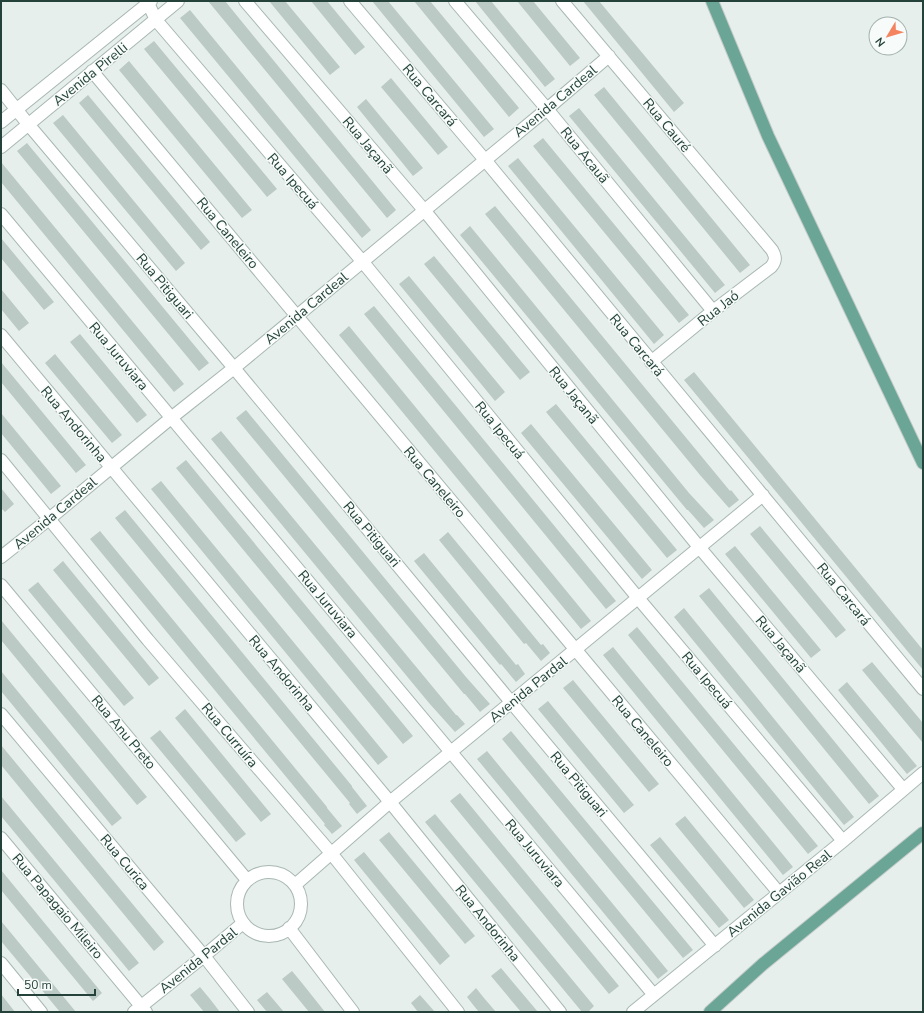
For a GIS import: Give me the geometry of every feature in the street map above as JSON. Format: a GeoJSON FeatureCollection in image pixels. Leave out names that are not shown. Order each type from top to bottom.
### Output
{"type":"FeatureCollection","features":[{"type":"Feature","properties":{"kind":"main road"},"geometry":{"type":"LineString","coordinates":[[712,1],[768,136],[923,463]]}},
{"type":"Feature","properties":{"kind":"main road"},"geometry":{"type":"LineString","coordinates":[[710,1012],[763,964],[923,833]]}},
{"type":"Feature","properties":{"kind":"street","name":"Avenida Pirelli"},"geometry":{"type":"LineString","coordinates":[[1,147],[178,1]]}},
{"type":"Feature","properties":{"kind":"street","name":"Rua Jaçanã"},"geometry":{"type":"LineString","coordinates":[[245,1],[424,210],[699,547],[903,789]]}},
{"type":"Feature","properties":{"kind":"street","name":"Rua Carcará"},"geometry":{"type":"LineString","coordinates":[[350,1],[485,160],[923,689]]}},
{"type":"Feature","properties":{"kind":"street","name":"Rua Acauã"},"geometry":{"type":"LineString","coordinates":[[455,1],[547,109],[713,311]]}},
{"type":"Feature","properties":{"kind":"street","name":"Rua Cauré"},"geometry":{"type":"LineString","coordinates":[[562,1],[772,250]]}},
{"type":"Feature","properties":{"kind":"street","name":"Avenida Pirelli"},"geometry":{"type":"LineString","coordinates":[[1,122],[149,2]]}},
{"type":"Feature","properties":{"kind":"street","name":"Rua Ipecuá"},"geometry":{"type":"LineString","coordinates":[[149,2],[156,20],[362,261],[638,598],[842,841]]}},
{"type":"Feature","properties":{"kind":"street","name":"Avenida Cardeal"},"geometry":{"type":"LineString","coordinates":[[1,557],[49,519],[110,467],[234,368],[609,56]]}},
{"type":"Feature","properties":{"kind":"street","name":"Rua Caneleiro"},"geometry":{"type":"LineString","coordinates":[[92,71],[779,894]]}},
{"type":"Feature","properties":{"kind":"street","name":"Rua Pitiguari"},"geometry":{"type":"LineString","coordinates":[[1,90],[715,946]]}},
{"type":"Feature","properties":{"kind":"street","name":"Rua Juruviara"},"geometry":{"type":"LineString","coordinates":[[1,214],[654,995]]}},
{"type":"Feature","properties":{"kind":"street","name":"Rua Jaó"},"geometry":{"type":"LineString","coordinates":[[652,362],[713,311],[770,267],[775,260],[772,250]]}},
{"type":"Feature","properties":{"kind":"street","name":"Rua Andorinha"},"geometry":{"type":"LineString","coordinates":[[1,335],[390,802],[560,1012]]}},
{"type":"Feature","properties":{"kind":"street","name":"Rua Curruíra"},"geometry":{"type":"LineString","coordinates":[[1,460],[148,640],[331,853],[458,1012]]}},
{"type":"Feature","properties":{"kind":"street","name":"Avenida Pardal"},"geometry":{"type":"LineString","coordinates":[[295,885],[390,802],[763,495]]}},
{"type":"Feature","properties":{"kind":"street","name":"Rua Anu Preto"},"geometry":{"type":"LineString","coordinates":[[1,585],[247,880]]}},
{"type":"Feature","properties":{"kind":"street","name":"Rua Curica"},"geometry":{"type":"LineString","coordinates":[[1,714],[204,956],[248,1012]]}},
{"type":"Feature","properties":{"kind":"street","name":"Avenida Gavião Real"},"geometry":{"type":"LineString","coordinates":[[633,1012],[779,894],[923,773]]}},
{"type":"Feature","properties":{"kind":"street","name":"Rua Papagaio Mileiro"},"geometry":{"type":"LineString","coordinates":[[1,838],[140,1010]]}},
{"type":"Feature","properties":{"kind":"street"},"geometry":{"type":"LineString","coordinates":[[270,872],[282,875],[295,885],[300,900],[300,911],[296,920],[289,928],[270,936],[251,930],[243,923],[237,905],[241,887],[247,880],[258,873],[270,872]]}},
{"type":"Feature","properties":{"kind":"street","name":"Avenida Pardal"},"geometry":{"type":"LineString","coordinates":[[140,1010],[243,923]]}},
{"type":"Feature","properties":{"kind":"street"},"geometry":{"type":"LineString","coordinates":[[289,928],[353,1012]]}},
{"type":"Feature","properties":{"kind":"street"},"geometry":{"type":"LineString","coordinates":[[1,963],[42,1012]]}},
{"type":"Feature","properties":{"kind":"building"},"geometry":{"type":"Polygon","coordinates":[[[208,1],[225,1],[396,210],[387,218],[208,1]]]}},
{"type":"Feature","properties":{"kind":"building"},"geometry":{"type":"Polygon","coordinates":[[[269,1],[285,1],[340,67],[330,75],[269,1]]]}},
{"type":"Feature","properties":{"kind":"building"},"geometry":{"type":"Polygon","coordinates":[[[311,1],[327,1],[365,47],[355,55],[311,1]]]}},
{"type":"Feature","properties":{"kind":"building"},"geometry":{"type":"Polygon","coordinates":[[[372,1],[388,1],[494,129],[484,137],[372,1]]]}},
{"type":"Feature","properties":{"kind":"building"},"geometry":{"type":"Polygon","coordinates":[[[414,1],[430,1],[519,108],[509,117],[414,1]]]}},
{"type":"Feature","properties":{"kind":"building"},"geometry":{"type":"Polygon","coordinates":[[[475,1],[491,1],[555,79],[545,87],[475,1]]]}},
{"type":"Feature","properties":{"kind":"building"},"geometry":{"type":"Polygon","coordinates":[[[517,1],[533,1],[580,58],[570,66],[517,1]]]}},
{"type":"Feature","properties":{"kind":"building"},"geometry":{"type":"Polygon","coordinates":[[[583,1],[599,1],[684,103],[674,112],[583,1]]]}},
{"type":"Feature","properties":{"kind":"building"},"geometry":{"type":"Polygon","coordinates":[[[190,10],[371,230],[362,238],[180,18],[190,10]]]}},
{"type":"Feature","properties":{"kind":"building"},"geometry":{"type":"Polygon","coordinates":[[[154,41],[277,189],[267,197],[144,49],[154,41]]]}},
{"type":"Feature","properties":{"kind":"building"},"geometry":{"type":"Polygon","coordinates":[[[129,61],[252,210],[242,218],[119,70],[129,61]]]}},
{"type":"Feature","properties":{"kind":"building"},"geometry":{"type":"Polygon","coordinates":[[[391,78],[448,147],[438,155],[381,87],[391,78]]]}},
{"type":"Feature","properties":{"kind":"building"},"geometry":{"type":"Polygon","coordinates":[[[604,87],[750,265],[740,273],[594,95],[604,87]]]}},
{"type":"Feature","properties":{"kind":"building"},"geometry":{"type":"Polygon","coordinates":[[[88,95],[210,242],[201,250],[79,103],[88,95]]]}},
{"type":"Feature","properties":{"kind":"building"},"geometry":{"type":"Polygon","coordinates":[[[366,99],[423,168],[413,176],[357,107],[366,99]]]}},
{"type":"Feature","properties":{"kind":"building"},"geometry":{"type":"Polygon","coordinates":[[[579,108],[725,285],[715,293],[569,116],[579,108]]]}},
{"type":"Feature","properties":{"kind":"building"},"geometry":{"type":"Polygon","coordinates":[[[63,115],[185,263],[176,271],[53,123],[63,115]]]}},
{"type":"Feature","properties":{"kind":"building"},"geometry":{"type":"Polygon","coordinates":[[[543,138],[689,315],[679,323],[533,146],[543,138]]]}},
{"type":"Feature","properties":{"kind":"building"},"geometry":{"type":"Polygon","coordinates":[[[27,143],[209,363],[199,371],[17,151],[27,143]]]}},
{"type":"Feature","properties":{"kind":"building"},"geometry":{"type":"Polygon","coordinates":[[[518,158],[664,335],[654,344],[508,166],[518,158]]]}},
{"type":"Feature","properties":{"kind":"building"},"geometry":{"type":"Polygon","coordinates":[[[1,162],[184,384],[174,392],[1,182],[1,162]]]}},
{"type":"Feature","properties":{"kind":"building"},"geometry":{"type":"Polygon","coordinates":[[[495,206],[739,500],[729,508],[700,475],[485,214],[495,206]]]}},
{"type":"Feature","properties":{"kind":"building"},"geometry":{"type":"Polygon","coordinates":[[[470,226],[689,493],[714,520],[704,528],[687,510],[460,235],[470,226]]]}},
{"type":"Feature","properties":{"kind":"building"},"geometry":{"type":"Polygon","coordinates":[[[1,238],[54,302],[44,310],[1,258],[1,238]]]}},
{"type":"Feature","properties":{"kind":"building"},"geometry":{"type":"Polygon","coordinates":[[[434,256],[530,372],[520,380],[424,264],[434,256]]]}},
{"type":"Feature","properties":{"kind":"building"},"geometry":{"type":"Polygon","coordinates":[[[409,276],[505,392],[495,401],[399,284],[409,276]]]}},
{"type":"Feature","properties":{"kind":"building"},"geometry":{"type":"Polygon","coordinates":[[[1,289],[29,323],[19,331],[1,309],[1,289]]]}},
{"type":"Feature","properties":{"kind":"building"},"geometry":{"type":"Polygon","coordinates":[[[374,306],[616,601],[606,609],[364,314],[374,306]]]}},
{"type":"Feature","properties":{"kind":"building"},"geometry":{"type":"Polygon","coordinates":[[[349,326],[591,621],[581,629],[339,335],[349,326]]]}},
{"type":"Feature","properties":{"kind":"building"},"geometry":{"type":"Polygon","coordinates":[[[80,334],[147,415],[137,423],[70,342],[80,334]]]}},
{"type":"Feature","properties":{"kind":"building"},"geometry":{"type":"Polygon","coordinates":[[[55,354],[122,435],[112,443],[45,363],[55,354]]]}},
{"type":"Feature","properties":{"kind":"building"},"geometry":{"type":"Polygon","coordinates":[[[1,362],[86,465],[76,473],[1,382],[1,362]]]}},
{"type":"Feature","properties":{"kind":"building"},"geometry":{"type":"Polygon","coordinates":[[[694,372],[923,650],[923,670],[684,380],[694,372]]]}},
{"type":"Feature","properties":{"kind":"building"},"geometry":{"type":"Polygon","coordinates":[[[556,404],[677,550],[667,558],[546,412],[556,404]]]}},
{"type":"Feature","properties":{"kind":"building"},"geometry":{"type":"Polygon","coordinates":[[[246,410],[466,677],[490,704],[480,712],[464,694],[236,418],[246,410]]]}},
{"type":"Feature","properties":{"kind":"building"},"geometry":{"type":"Polygon","coordinates":[[[1,413],[61,486],[51,494],[1,433],[1,413]]]}},
{"type":"Feature","properties":{"kind":"building"},"geometry":{"type":"Polygon","coordinates":[[[531,424],[652,570],[642,579],[521,433],[531,424]]]}},
{"type":"Feature","properties":{"kind":"building"},"geometry":{"type":"Polygon","coordinates":[[[221,431],[465,724],[455,732],[429,703],[211,439],[221,431]]]}},
{"type":"Feature","properties":{"kind":"building"},"geometry":{"type":"Polygon","coordinates":[[[186,460],[413,736],[403,744],[176,468],[186,460]]]}},
{"type":"Feature","properties":{"kind":"building"},"geometry":{"type":"Polygon","coordinates":[[[161,481],[388,757],[378,765],[151,489],[161,481]]]}},
{"type":"Feature","properties":{"kind":"building"},"geometry":{"type":"Polygon","coordinates":[[[1,488],[14,504],[5,512],[1,508],[1,488]]]}},
{"type":"Feature","properties":{"kind":"building"},"geometry":{"type":"Polygon","coordinates":[[[125,510],[352,786],[367,806],[357,814],[349,804],[350,803],[115,518],[125,510]]]}},
{"type":"Feature","properties":{"kind":"building"},"geometry":{"type":"Polygon","coordinates":[[[760,526],[846,630],[836,638],[750,534],[760,526]]]}},
{"type":"Feature","properties":{"kind":"building"},"geometry":{"type":"Polygon","coordinates":[[[100,531],[342,826],[332,834],[90,539],[100,531]]]}},
{"type":"Feature","properties":{"kind":"building"},"geometry":{"type":"Polygon","coordinates":[[[448,532],[541,645],[543,644],[550,653],[541,661],[526,643],[524,644],[439,540],[448,532]]]}},
{"type":"Feature","properties":{"kind":"building"},"geometry":{"type":"Polygon","coordinates":[[[735,546],[821,650],[811,658],[725,554],[735,546]]]}},
{"type":"Feature","properties":{"kind":"building"},"geometry":{"type":"Polygon","coordinates":[[[424,553],[516,665],[518,664],[525,674],[516,682],[501,664],[500,665],[414,561],[424,553]]]}},
{"type":"Feature","properties":{"kind":"building"},"geometry":{"type":"Polygon","coordinates":[[[63,561],[159,678],[149,686],[53,570],[63,561]]]}},
{"type":"Feature","properties":{"kind":"building"},"geometry":{"type":"Polygon","coordinates":[[[38,582],[134,698],[124,706],[28,590],[38,582]]]}},
{"type":"Feature","properties":{"kind":"building"},"geometry":{"type":"Polygon","coordinates":[[[709,588],[879,796],[869,804],[699,596],[709,588]]]}},
{"type":"Feature","properties":{"kind":"building"},"geometry":{"type":"Polygon","coordinates":[[[684,608],[854,817],[844,825],[674,617],[684,608]]]}},
{"type":"Feature","properties":{"kind":"building"},"geometry":{"type":"Polygon","coordinates":[[[1,620],[147,797],[137,805],[1,640],[1,620]]]}},
{"type":"Feature","properties":{"kind":"building"},"geometry":{"type":"Polygon","coordinates":[[[637,627],[818,846],[808,854],[628,635],[637,627]]]}},
{"type":"Feature","properties":{"kind":"building"},"geometry":{"type":"Polygon","coordinates":[[[613,647],[793,867],[783,875],[603,655],[613,647]]]}},
{"type":"Feature","properties":{"kind":"building"},"geometry":{"type":"Polygon","coordinates":[[[872,662],[923,723],[923,743],[862,670],[872,662]]]}},
{"type":"Feature","properties":{"kind":"building"},"geometry":{"type":"Polygon","coordinates":[[[1,671],[122,818],[112,826],[1,691],[1,671]]]}},
{"type":"Feature","properties":{"kind":"building"},"geometry":{"type":"Polygon","coordinates":[[[573,680],[659,784],[649,792],[563,688],[573,680]]]}},
{"type":"Feature","properties":{"kind":"building"},"geometry":{"type":"Polygon","coordinates":[[[847,682],[917,766],[907,774],[838,690],[847,682]]]}},
{"type":"Feature","properties":{"kind":"building"},"geometry":{"type":"Polygon","coordinates":[[[548,701],[634,805],[624,813],[538,709],[548,701]]]}},
{"type":"Feature","properties":{"kind":"building"},"geometry":{"type":"Polygon","coordinates":[[[185,709],[271,814],[261,822],[175,718],[185,709]]]}},
{"type":"Feature","properties":{"kind":"building"},"geometry":{"type":"Polygon","coordinates":[[[160,730],[246,834],[236,842],[150,738],[160,730]]]}},
{"type":"Feature","properties":{"kind":"building"},"geometry":{"type":"Polygon","coordinates":[[[511,731],[693,950],[683,958],[502,739],[511,731]]]}},
{"type":"Feature","properties":{"kind":"building"},"geometry":{"type":"Polygon","coordinates":[[[1,745],[164,942],[154,951],[1,765],[1,745]]]}},
{"type":"Feature","properties":{"kind":"building"},"geometry":{"type":"Polygon","coordinates":[[[487,751],[668,971],[658,979],[477,759],[487,751]]]}},
{"type":"Feature","properties":{"kind":"building"},"geometry":{"type":"Polygon","coordinates":[[[460,793],[619,986],[609,994],[450,801],[460,793]]]}},
{"type":"Feature","properties":{"kind":"building"},"geometry":{"type":"Polygon","coordinates":[[[1,796],[139,963],[129,971],[1,816],[1,796]]]}},
{"type":"Feature","properties":{"kind":"building"},"geometry":{"type":"Polygon","coordinates":[[[435,814],[594,1006],[588,1012],[582,1012],[425,822],[435,814]]]}},
{"type":"Feature","properties":{"kind":"building"},"geometry":{"type":"Polygon","coordinates":[[[685,816],[754,900],[744,908],[675,824],[685,816]]]}},
{"type":"Feature","properties":{"kind":"building"},"geometry":{"type":"Polygon","coordinates":[[[389,832],[475,936],[465,944],[379,840],[389,832]]]}},
{"type":"Feature","properties":{"kind":"building"},"geometry":{"type":"Polygon","coordinates":[[[660,837],[729,920],[719,928],[650,845],[660,837]]]}},
{"type":"Feature","properties":{"kind":"building"},"geometry":{"type":"Polygon","coordinates":[[[364,852],[450,956],[440,965],[354,860],[364,852]]]}},
{"type":"Feature","properties":{"kind":"building"},"geometry":{"type":"Polygon","coordinates":[[[1,870],[102,993],[93,1001],[1,890],[1,870]]]}},
{"type":"Feature","properties":{"kind":"building"},"geometry":{"type":"Polygon","coordinates":[[[1,921],[76,1012],[60,1012],[1,941],[1,921]]]}},
{"type":"Feature","properties":{"kind":"building"},"geometry":{"type":"Polygon","coordinates":[[[501,968],[538,1012],[521,1012],[491,976],[501,968]]]}},
{"type":"Feature","properties":{"kind":"building"},"geometry":{"type":"Polygon","coordinates":[[[292,971],[325,1012],[309,1012],[282,979],[292,971]]]}},
{"type":"Feature","properties":{"kind":"building"},"geometry":{"type":"Polygon","coordinates":[[[200,987],[220,1012],[204,1012],[190,995],[200,987]]]}},
{"type":"Feature","properties":{"kind":"building"},"geometry":{"type":"Polygon","coordinates":[[[476,988],[496,1012],[479,1012],[474,1006],[467,997],[476,988]]]}},
{"type":"Feature","properties":{"kind":"building"},"geometry":{"type":"Polygon","coordinates":[[[267,992],[284,1012],[267,1012],[257,1000],[267,992]]]}},
{"type":"Feature","properties":{"kind":"building"},"geometry":{"type":"Polygon","coordinates":[[[1,994],[15,1012],[1,1012],[1,994]]]}},
{"type":"Feature","properties":{"kind":"building"},"geometry":{"type":"Polygon","coordinates":[[[420,995],[435,1012],[418,1012],[411,1003],[420,995]]]}}]}
